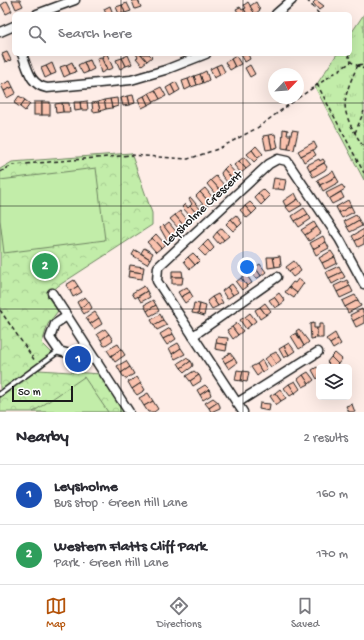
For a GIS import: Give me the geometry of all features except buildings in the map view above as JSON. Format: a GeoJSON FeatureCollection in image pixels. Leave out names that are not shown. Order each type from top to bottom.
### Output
{"type":"FeatureCollection","features":[{"type":"Feature","properties":{"kind":"street"},"geometry":{"type":"LineString","coordinates":[[42,12],[75,0]]}},
{"type":"Feature","properties":{"kind":"street"},"geometry":{"type":"LineString","coordinates":[[278,12],[292,0]]}},
{"type":"Feature","properties":{"kind":"street"},"geometry":{"type":"LineString","coordinates":[[0,32],[12,29]]}},
{"type":"Feature","properties":{"kind":"street"},"geometry":{"type":"LineString","coordinates":[[23,56],[32,82],[38,87],[47,88],[131,80],[165,70],[201,56]]}},
{"type":"Feature","properties":{"kind":"street","name":"Leysholme Crescent"},"geometry":{"type":"LineString","coordinates":[[243,412],[157,281],[158,267],[269,164],[278,159],[287,161],[340,240],[364,284]]}},
{"type":"Feature","properties":{"kind":"street"},"geometry":{"type":"LineString","coordinates":[[193,336],[277,277]]}},
{"type":"Feature","properties":{"kind":"street"},"geometry":{"type":"LineString","coordinates":[[52,293],[129,412]]}},
{"type":"Feature","properties":{"kind":"street"},"geometry":{"type":"LineString","coordinates":[[67,316],[56,324],[50,338],[59,350],[97,361]]}},
{"type":"Feature","properties":{"kind":"street"},"geometry":{"type":"LineString","coordinates":[[238,403],[318,352]]}},
{"type":"Feature","properties":{"kind":"lane"},"geometry":{"type":"LineString","coordinates":[[0,394],[59,350]]}},
{"type":"Feature","properties":{"kind":"path"},"geometry":{"type":"LineString","coordinates":[[307,0],[316,12]]}},
{"type":"Feature","properties":{"kind":"path"},"geometry":{"type":"LineString","coordinates":[[349,56],[351,62],[364,69]]}},
{"type":"Feature","properties":{"kind":"path"},"geometry":{"type":"LineString","coordinates":[[304,94],[351,62]]}},
{"type":"Feature","properties":{"kind":"path"},"geometry":{"type":"LineString","coordinates":[[358,65],[364,64]]}},
{"type":"Feature","properties":{"kind":"path"},"geometry":{"type":"LineString","coordinates":[[358,65],[346,92],[344,109],[364,148]]}},
{"type":"Feature","properties":{"kind":"path"},"geometry":{"type":"LineString","coordinates":[[317,84],[364,173]]}},
{"type":"Feature","properties":{"kind":"path"},"geometry":{"type":"LineString","coordinates":[[0,172],[13,166],[132,155],[188,159],[218,149],[257,128],[290,104]]}},
{"type":"Feature","properties":{"kind":"path"},"geometry":{"type":"LineString","coordinates":[[355,133],[364,111]]}},
{"type":"Feature","properties":{"kind":"path"},"geometry":{"type":"LineString","coordinates":[[0,310],[38,366]]}},
{"type":"Feature","properties":{"kind":"green space"},"geometry":{"type":"Polygon","coordinates":[[[364,14],[364,180],[315,87],[336,56],[352,56],[352,32],[364,14]]]}},
{"type":"Feature","properties":{"kind":"green space"},"geometry":{"type":"Polygon","coordinates":[[[131,153],[152,213],[152,225],[58,286],[47,296],[58,311],[48,324],[42,343],[55,356],[39,370],[101,374],[124,412],[0,412],[0,169],[12,162],[131,153]]]}},
{"type":"Feature","properties":{"kind":"green space"},"geometry":{"type":"Polygon","coordinates":[[[96,168],[105,240],[4,253],[0,220],[0,180],[96,168]]]}},
{"type":"Feature","properties":{"kind":"green space"},"geometry":{"type":"Polygon","coordinates":[[[84,377],[108,412],[33,412],[84,377]]]}},
{"type":"Feature","properties":{"kind":"place","name":"Western Flatts Cliff Park"},"geometry":{"type":"Point","coordinates":[45,266]}},
{"type":"Feature","properties":{"kind":"place","name":"Leysholme"},"geometry":{"type":"Point","coordinates":[78,359]}}]}
